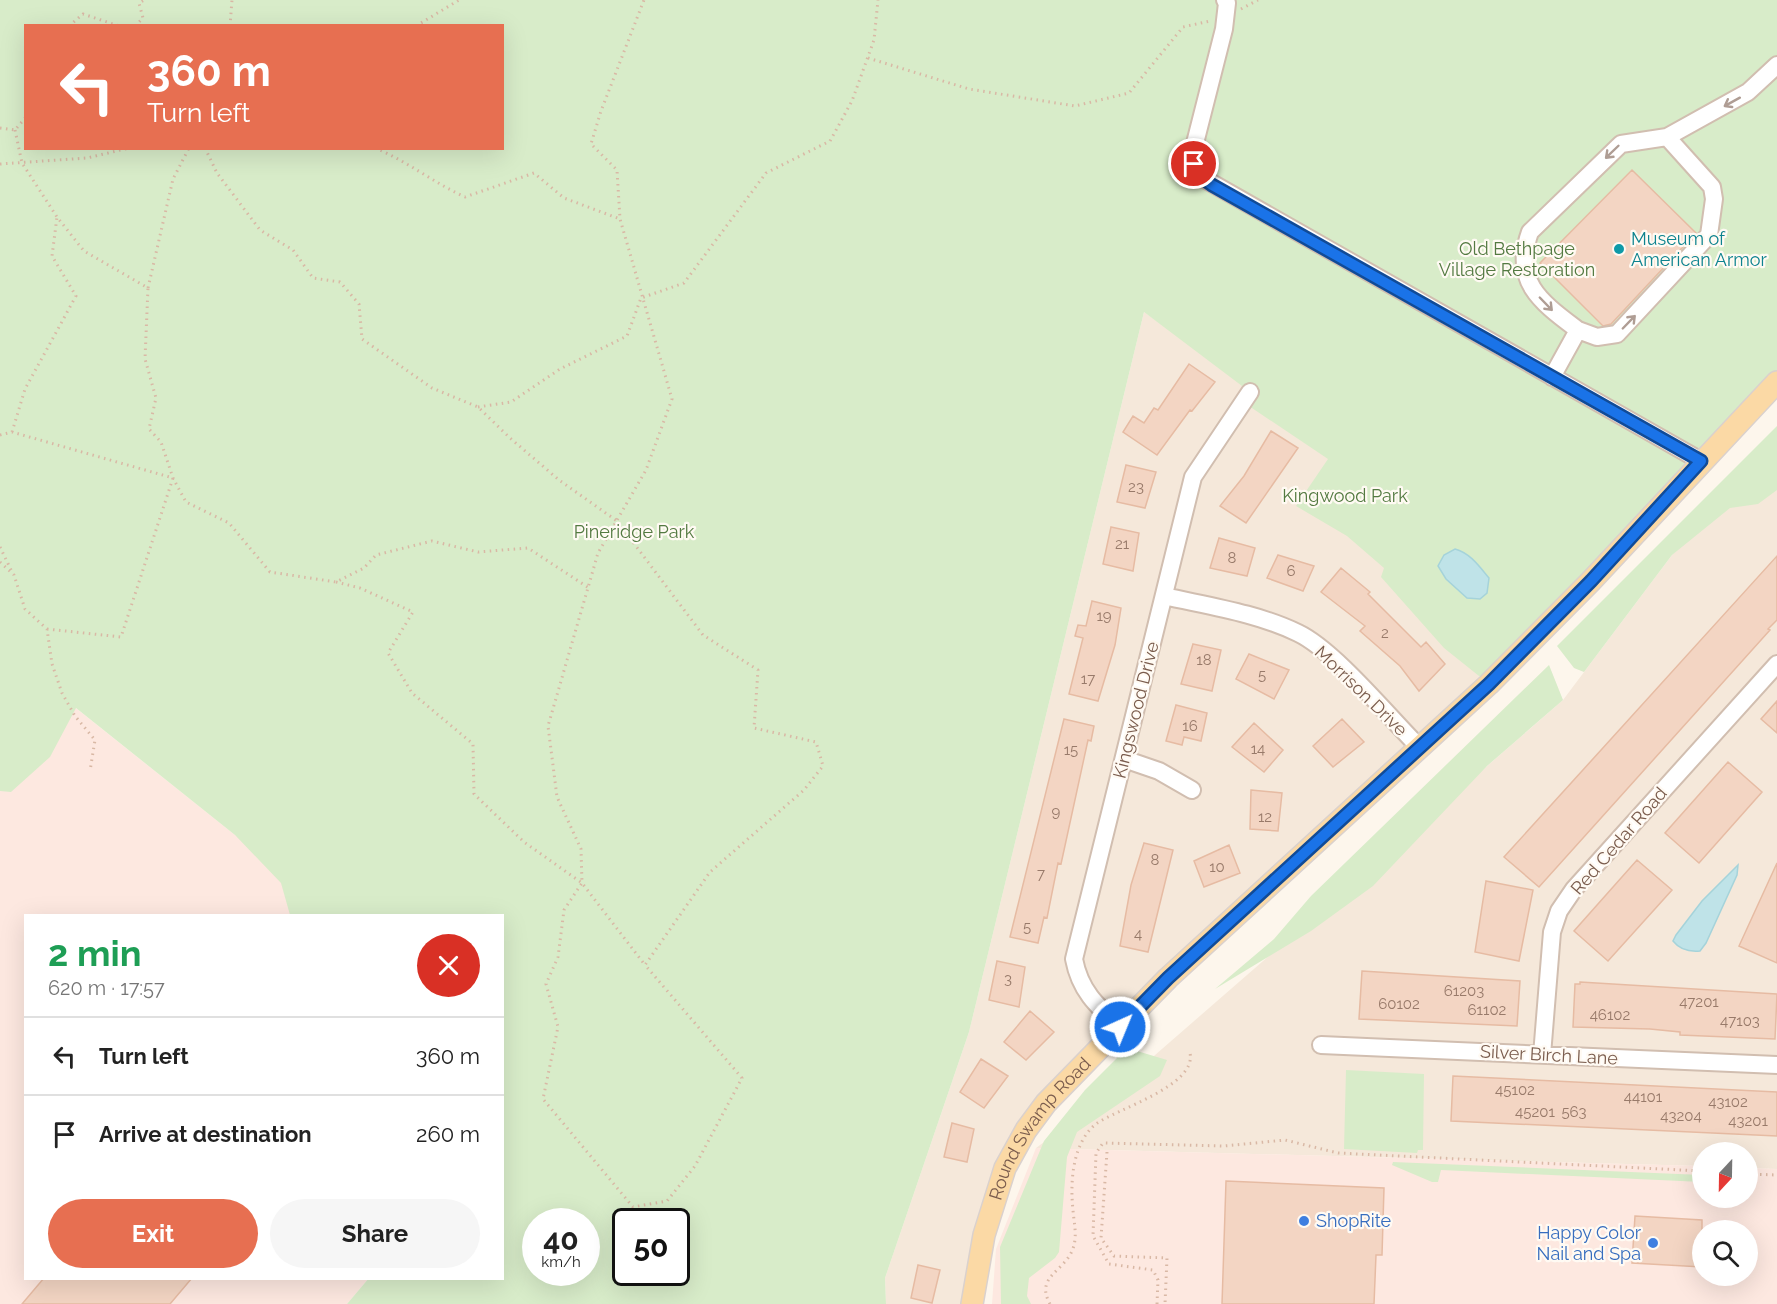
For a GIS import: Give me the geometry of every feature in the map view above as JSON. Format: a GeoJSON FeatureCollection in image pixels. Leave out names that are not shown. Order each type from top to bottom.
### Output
{"type":"FeatureCollection","features":[{"type":"Feature","properties":{"kind":"main road","name":"Round Swamp Road"},"geometry":{"type":"LineString","coordinates":[[972,1304],[978,1266],[998,1189],[1020,1139],[1046,1103],[1168,978],[1505,669],[1591,581],[1777,382]]}},
{"type":"Feature","properties":{"kind":"main road","name":"Round Swamp Road"},"geometry":{"type":"LineString","coordinates":[[978,1266],[980,1304]]}},
{"type":"Feature","properties":{"kind":"main road"},"geometry":{"type":"LineString","coordinates":[[978,1266],[987,1304]]}},
{"type":"Feature","properties":{"kind":"street"},"geometry":{"type":"LineString","coordinates":[[1225,0],[1227,3],[1226,18],[1193,151],[1194,164],[1201,177],[1701,461]]}},
{"type":"Feature","properties":{"kind":"street"},"geometry":{"type":"LineString","coordinates":[[1667,137],[1712,187],[1712,223],[1709,235],[1617,334],[1597,338],[1578,330],[1548,308],[1533,290],[1524,270],[1523,250],[1530,232],[1621,144],[1667,137],[1748,92],[1777,65]]}},
{"type":"Feature","properties":{"kind":"street"},"geometry":{"type":"LineString","coordinates":[[1552,377],[1578,330]]}},
{"type":"Feature","properties":{"kind":"street","name":"Kingswood Drive"},"geometry":{"type":"LineString","coordinates":[[1120,1027],[1087,995],[1077,977],[1074,958],[1193,477],[1250,392]]}},
{"type":"Feature","properties":{"kind":"street","name":"Morrison Drive"},"geometry":{"type":"LineString","coordinates":[[1164,596],[1272,622],[1300,634],[1334,660],[1419,747]]}},
{"type":"Feature","properties":{"kind":"street","name":"Red Cedar Road"},"geometry":{"type":"LineString","coordinates":[[1542,1055],[1552,932],[1559,911],[1574,889],[1777,664]]}},
{"type":"Feature","properties":{"kind":"street"},"geometry":{"type":"LineString","coordinates":[[1124,759],[1159,771],[1192,790]]}},
{"type":"Feature","properties":{"kind":"street","name":"Silver Birch Lane"},"geometry":{"type":"LineString","coordinates":[[1321,1045],[1777,1065]]}},
{"type":"Feature","properties":{"kind":"path"},"geometry":{"type":"LineString","coordinates":[[137,24],[143,18],[139,3],[144,0]]}},
{"type":"Feature","properties":{"kind":"path"},"geometry":{"type":"LineString","coordinates":[[230,24],[232,0]]}},
{"type":"Feature","properties":{"kind":"path"},"geometry":{"type":"LineString","coordinates":[[419,24],[459,0]]}},
{"type":"Feature","properties":{"kind":"path"},"geometry":{"type":"LineString","coordinates":[[188,150],[173,179],[148,288],[146,359],[156,398],[149,429],[161,442],[173,478],[186,502],[229,523],[270,572],[360,588],[412,612],[388,653],[412,693],[473,744],[474,794],[524,842],[582,883],[645,965],[742,1078],[695,1166],[667,1201],[633,1207],[543,1099],[558,1027],[546,984],[558,957],[564,910],[582,883],[581,849],[557,797],[548,726],[598,553],[646,470],[672,399],[620,219],[617,170],[591,144],[601,111],[644,0]]}},
{"type":"Feature","properties":{"kind":"path"},"geometry":{"type":"LineString","coordinates":[[641,298],[684,283],[766,173],[830,141],[852,101],[868,58],[874,40],[878,0]]}},
{"type":"Feature","properties":{"kind":"path"},"geometry":{"type":"LineString","coordinates":[[868,58],[969,90],[1075,106],[1129,93],[1183,27],[1226,18],[1258,0]]}},
{"type":"Feature","properties":{"kind":"path"},"geometry":{"type":"LineString","coordinates":[[71,24],[83,14],[113,24]]}},
{"type":"Feature","properties":{"kind":"path"},"geometry":{"type":"LineString","coordinates":[[15,130],[24,119]]}},
{"type":"Feature","properties":{"kind":"path"},"geometry":{"type":"LineString","coordinates":[[0,128],[15,130]]}},
{"type":"Feature","properties":{"kind":"path"},"geometry":{"type":"LineString","coordinates":[[15,130],[22,163],[57,217],[84,251],[148,288]]}},
{"type":"Feature","properties":{"kind":"path"},"geometry":{"type":"LineString","coordinates":[[0,164],[87,158],[121,150]]}},
{"type":"Feature","properties":{"kind":"path"},"geometry":{"type":"LineString","coordinates":[[206,150],[217,173],[260,230],[293,250],[313,278],[340,282],[359,304],[362,339],[432,388],[478,406],[510,438],[559,480],[617,521],[703,635],[758,670],[754,728],[816,742],[823,766],[804,790],[710,872],[645,965]]}},
{"type":"Feature","properties":{"kind":"path"},"geometry":{"type":"LineString","coordinates":[[380,150],[392,155],[437,184],[465,197],[534,173],[564,198],[620,219]]}},
{"type":"Feature","properties":{"kind":"path"},"geometry":{"type":"LineString","coordinates":[[12,432],[25,389],[76,296],[52,256],[57,217]]}},
{"type":"Feature","properties":{"kind":"path"},"geometry":{"type":"LineString","coordinates":[[478,406],[511,402],[560,369],[627,336],[641,298]]}},
{"type":"Feature","properties":{"kind":"path"},"geometry":{"type":"LineString","coordinates":[[0,435],[12,432],[173,478]]}},
{"type":"Feature","properties":{"kind":"path"},"geometry":{"type":"LineString","coordinates":[[0,547],[14,575],[25,609],[47,629],[121,637],[173,478]]}},
{"type":"Feature","properties":{"kind":"path"},"geometry":{"type":"LineString","coordinates":[[336,582],[363,568],[376,555],[432,541],[478,552],[528,548],[589,588]]}},
{"type":"Feature","properties":{"kind":"path"},"geometry":{"type":"LineString","coordinates":[[0,562],[14,575]]}},
{"type":"Feature","properties":{"kind":"path"},"geometry":{"type":"LineString","coordinates":[[47,629],[52,664],[62,693],[75,716],[95,740],[90,771]]}},
{"type":"Feature","properties":{"kind":"path"},"geometry":{"type":"LineString","coordinates":[[1050,1304],[1045,1291],[1047,1279],[1063,1264],[1074,1244],[1075,1161],[1079,1146],[1095,1125],[1160,1092],[1174,1081],[1189,1064],[1190,1053]]}},
{"type":"Feature","properties":{"kind":"path"},"geometry":{"type":"LineString","coordinates":[[1157,1304],[1158,1280],[1153,1270],[1109,1264],[1094,1242],[1096,1153],[1103,1143],[1224,1146],[1279,1140],[1338,1154],[1692,1171]]}},
{"type":"Feature","properties":{"kind":"path"},"geometry":{"type":"LineString","coordinates":[[1107,1152],[1101,1238],[1114,1256],[1167,1258],[1165,1304]]}},
{"type":"Feature","properties":{"kind":"path"},"geometry":{"type":"LineString","coordinates":[[1758,1174],[1777,1175]]}},
{"type":"Feature","properties":{"kind":"shaded area"},"geometry":{"type":"Polygon","coordinates":[[[1144,312],[1426,511],[1479,676],[1489,684],[1168,978],[1015,1148],[976,1304],[886,1304],[885,1278],[969,1032],[1144,312]]]}},
{"type":"Feature","properties":{"kind":"shaded area"},"geometry":{"type":"Polygon","coordinates":[[[1777,446],[1777,1169],[1758,1168],[1758,1142],[1692,1142],[1692,1166],[1036,1148],[1116,1089],[1563,700],[1672,555],[1777,446]]]}},
{"type":"Feature","properties":{"kind":"shaded area"},"geometry":{"type":"Polygon","coordinates":[[[72,705],[295,883],[304,914],[24,914],[24,1280],[367,1280],[347,1304],[0,1304],[0,769],[72,705]]]}},
{"type":"Feature","properties":{"kind":"shaded area"},"geometry":{"type":"Polygon","coordinates":[[[1036,1148],[1692,1166],[1692,1208],[1758,1208],[1758,1168],[1777,1169],[1777,1304],[992,1304],[996,1249],[1036,1148]]]}},
{"type":"Feature","properties":{"kind":"green space","name":"Pineridge Park"},"geometry":{"type":"Polygon","coordinates":[[[0,0],[1777,0],[1777,371],[1566,602],[1558,598],[1489,684],[1444,648],[1381,577],[1384,568],[1347,536],[1296,506],[1328,459],[1243,402],[1250,392],[1144,312],[969,1032],[885,1278],[886,1304],[347,1304],[367,1280],[504,1280],[504,914],[290,914],[281,883],[235,835],[76,708],[50,757],[11,792],[0,791],[0,0]]]}},
{"type":"Feature","properties":{"kind":"green space"},"geometry":{"type":"Polygon","coordinates":[[[1777,426],[1777,490],[1758,504],[1730,508],[1672,555],[1584,672],[1574,668],[1557,646],[1777,426]]]}},
{"type":"Feature","properties":{"kind":"green space"},"geometry":{"type":"Polygon","coordinates":[[[1549,665],[1563,700],[1487,766],[1373,886],[1311,931],[1215,989],[1274,939],[1311,896],[1549,665]]]}},
{"type":"Feature","properties":{"kind":"green space"},"geometry":{"type":"Polygon","coordinates":[[[1127,1048],[1167,1060],[1160,1076],[1077,1132],[1067,1157],[1059,1252],[1055,1258],[1029,1278],[1027,1296],[1031,1304],[1001,1304],[1000,1247],[1044,1141],[1085,1090],[1127,1048]]]}},
{"type":"Feature","properties":{"kind":"green space"},"geometry":{"type":"Polygon","coordinates":[[[1346,1070],[1424,1074],[1423,1150],[1418,1150],[1417,1153],[1344,1149],[1346,1070]]]}},
{"type":"Feature","properties":{"kind":"green space"},"geometry":{"type":"Polygon","coordinates":[[[1393,1162],[1692,1175],[1692,1182],[1441,1170],[1438,1182],[1432,1182],[1392,1165],[1393,1162]]]}},
{"type":"Feature","properties":{"kind":"water"},"geometry":{"type":"Polygon","coordinates":[[[1455,549],[1470,557],[1489,578],[1487,593],[1480,599],[1467,598],[1446,579],[1438,566],[1444,555],[1455,549]]]}},
{"type":"Feature","properties":{"kind":"water"},"geometry":{"type":"Polygon","coordinates":[[[1738,865],[1737,875],[1706,943],[1700,951],[1688,951],[1679,946],[1673,941],[1676,935],[1702,901],[1738,865]]]}},
{"type":"Feature","properties":{"kind":"building","name":"Museum of American Armor"},"geometry":{"type":"Polygon","coordinates":[[[1632,170],[1696,233],[1611,324],[1603,326],[1540,263],[1632,170]]]}},
{"type":"Feature","properties":{"kind":"building"},"geometry":{"type":"Polygon","coordinates":[[[1189,364],[1215,382],[1192,411],[1190,410],[1157,455],[1123,432],[1133,416],[1144,423],[1154,408],[1158,410],[1189,364]]]}},
{"type":"Feature","properties":{"kind":"building"},"geometry":{"type":"Polygon","coordinates":[[[1271,431],[1298,448],[1246,523],[1220,506],[1244,476],[1271,431]]]}},
{"type":"Feature","properties":{"kind":"building"},"geometry":{"type":"Polygon","coordinates":[[[1126,465],[1156,472],[1145,508],[1117,502],[1126,465]]]}},
{"type":"Feature","properties":{"kind":"building"},"geometry":{"type":"Polygon","coordinates":[[[1111,527],[1139,533],[1133,571],[1103,564],[1111,527]]]}},
{"type":"Feature","properties":{"kind":"building"},"geometry":{"type":"Polygon","coordinates":[[[1219,538],[1255,548],[1247,576],[1210,568],[1219,538]]]}},
{"type":"Feature","properties":{"kind":"building"},"geometry":{"type":"Polygon","coordinates":[[[1278,555],[1314,566],[1303,591],[1267,578],[1278,555]]]}},
{"type":"Feature","properties":{"kind":"building"},"geometry":{"type":"Polygon","coordinates":[[[1777,556],[1777,620],[1768,629],[1770,630],[1539,887],[1504,857],[1777,556]]]}},
{"type":"Feature","properties":{"kind":"building"},"geometry":{"type":"Polygon","coordinates":[[[1341,568],[1370,592],[1368,594],[1421,647],[1426,642],[1445,664],[1419,691],[1400,666],[1360,631],[1365,626],[1321,592],[1341,568]]]}},
{"type":"Feature","properties":{"kind":"building"},"geometry":{"type":"Polygon","coordinates":[[[1092,601],[1121,608],[1115,645],[1098,701],[1069,694],[1083,638],[1075,636],[1078,625],[1086,626],[1092,601]]]}},
{"type":"Feature","properties":{"kind":"building"},"geometry":{"type":"Polygon","coordinates":[[[1193,644],[1221,650],[1212,691],[1181,684],[1193,644]]]}},
{"type":"Feature","properties":{"kind":"building"},"geometry":{"type":"Polygon","coordinates":[[[1249,654],[1289,670],[1274,699],[1236,679],[1249,654]]]}},
{"type":"Feature","properties":{"kind":"building"},"geometry":{"type":"Polygon","coordinates":[[[1777,701],[1777,733],[1761,719],[1777,701]]]}},
{"type":"Feature","properties":{"kind":"building"},"geometry":{"type":"Polygon","coordinates":[[[1176,705],[1207,713],[1201,741],[1184,737],[1182,745],[1166,741],[1176,705]]]}},
{"type":"Feature","properties":{"kind":"building"},"geometry":{"type":"Polygon","coordinates":[[[1064,719],[1094,726],[1091,741],[1088,740],[1061,864],[1058,863],[1047,918],[1044,917],[1038,943],[1010,937],[1064,719]]]}},
{"type":"Feature","properties":{"kind":"building"},"geometry":{"type":"Polygon","coordinates":[[[1342,719],[1364,742],[1333,767],[1313,746],[1342,719]]]}},
{"type":"Feature","properties":{"kind":"building"},"geometry":{"type":"Polygon","coordinates":[[[1254,723],[1283,750],[1264,772],[1232,747],[1254,723]]]}},
{"type":"Feature","properties":{"kind":"building"},"geometry":{"type":"Polygon","coordinates":[[[1728,762],[1762,792],[1699,863],[1665,833],[1728,762]]]}},
{"type":"Feature","properties":{"kind":"building"},"geometry":{"type":"Polygon","coordinates":[[[1251,790],[1282,793],[1278,831],[1250,829],[1251,790]]]}},
{"type":"Feature","properties":{"kind":"building"},"geometry":{"type":"Polygon","coordinates":[[[1144,843],[1173,850],[1148,952],[1120,946],[1131,885],[1144,843]]]}},
{"type":"Feature","properties":{"kind":"building"},"geometry":{"type":"Polygon","coordinates":[[[1229,845],[1240,873],[1204,887],[1194,861],[1229,845]]]}},
{"type":"Feature","properties":{"kind":"building"},"geometry":{"type":"Polygon","coordinates":[[[1637,860],[1672,890],[1608,961],[1574,931],[1637,860]]]}},
{"type":"Feature","properties":{"kind":"building"},"geometry":{"type":"Polygon","coordinates":[[[1777,863],[1777,963],[1739,946],[1777,863]]]}},
{"type":"Feature","properties":{"kind":"building"},"geometry":{"type":"Polygon","coordinates":[[[1486,881],[1533,890],[1519,961],[1475,952],[1486,881]]]}},
{"type":"Feature","properties":{"kind":"building"},"geometry":{"type":"Polygon","coordinates":[[[997,961],[1025,967],[1019,1007],[989,1000],[997,961]]]}},
{"type":"Feature","properties":{"kind":"building"},"geometry":{"type":"Polygon","coordinates":[[[1362,971],[1520,981],[1517,1026],[1359,1019],[1362,971]]]}},
{"type":"Feature","properties":{"kind":"building"},"geometry":{"type":"Polygon","coordinates":[[[1580,982],[1777,994],[1775,1039],[1680,1035],[1680,1032],[1650,1029],[1573,1027],[1575,984],[1580,984],[1580,982]]]}},
{"type":"Feature","properties":{"kind":"building"},"geometry":{"type":"Polygon","coordinates":[[[1030,1011],[1054,1032],[1026,1060],[1004,1042],[1030,1011]]]}},
{"type":"Feature","properties":{"kind":"building"},"geometry":{"type":"Polygon","coordinates":[[[981,1059],[1008,1076],[984,1108],[960,1092],[981,1059]]]}},
{"type":"Feature","properties":{"kind":"building"},"geometry":{"type":"Polygon","coordinates":[[[1453,1076],[1777,1092],[1777,1136],[1451,1121],[1453,1076]]]}},
{"type":"Feature","properties":{"kind":"building"},"geometry":{"type":"Polygon","coordinates":[[[952,1123],[974,1129],[967,1162],[944,1157],[952,1123]]]}},
{"type":"Feature","properties":{"kind":"building","name":"ShopRite"},"geometry":{"type":"Polygon","coordinates":[[[1226,1181],[1384,1188],[1382,1255],[1376,1255],[1374,1304],[1222,1304],[1226,1181]]]}},
{"type":"Feature","properties":{"kind":"building"},"geometry":{"type":"Polygon","coordinates":[[[1635,1216],[1702,1220],[1692,1220],[1692,1266],[1632,1263],[1635,1216]]]}},
{"type":"Feature","properties":{"kind":"building"},"geometry":{"type":"Polygon","coordinates":[[[918,1265],[940,1270],[932,1303],[911,1298],[918,1265]]]}},
{"type":"Feature","properties":{"kind":"building"},"geometry":{"type":"Polygon","coordinates":[[[42,1280],[190,1280],[170,1304],[22,1304],[42,1280]]]}},
{"type":"Feature","properties":{"kind":"place","name":"Museum of American Armor"},"geometry":{"type":"Point","coordinates":[1619,249]}},
{"type":"Feature","properties":{"kind":"place","name":"ShopRite"},"geometry":{"type":"Point","coordinates":[1304,1221]}},
{"type":"Feature","properties":{"kind":"place","name":"Happy Color Nail and Spa"},"geometry":{"type":"Point","coordinates":[1653,1243]}},
{"type":"Feature","properties":{"kind":"route"},"geometry":{"type":"LineString","coordinates":[[1120,1027],[1168,978],[1489,684],[1591,581],[1701,461],[1212,185],[1201,177],[1194,164]]}},
{"type":"Feature","properties":{"kind":"park label","name":"Old Bethpage Village Restoration"},"geometry":{"type":"Point","coordinates":[1517,259]}},
{"type":"Feature","properties":{"kind":"park label","name":"Kingwood Park"},"geometry":{"type":"Point","coordinates":[1345,496]}}]}
